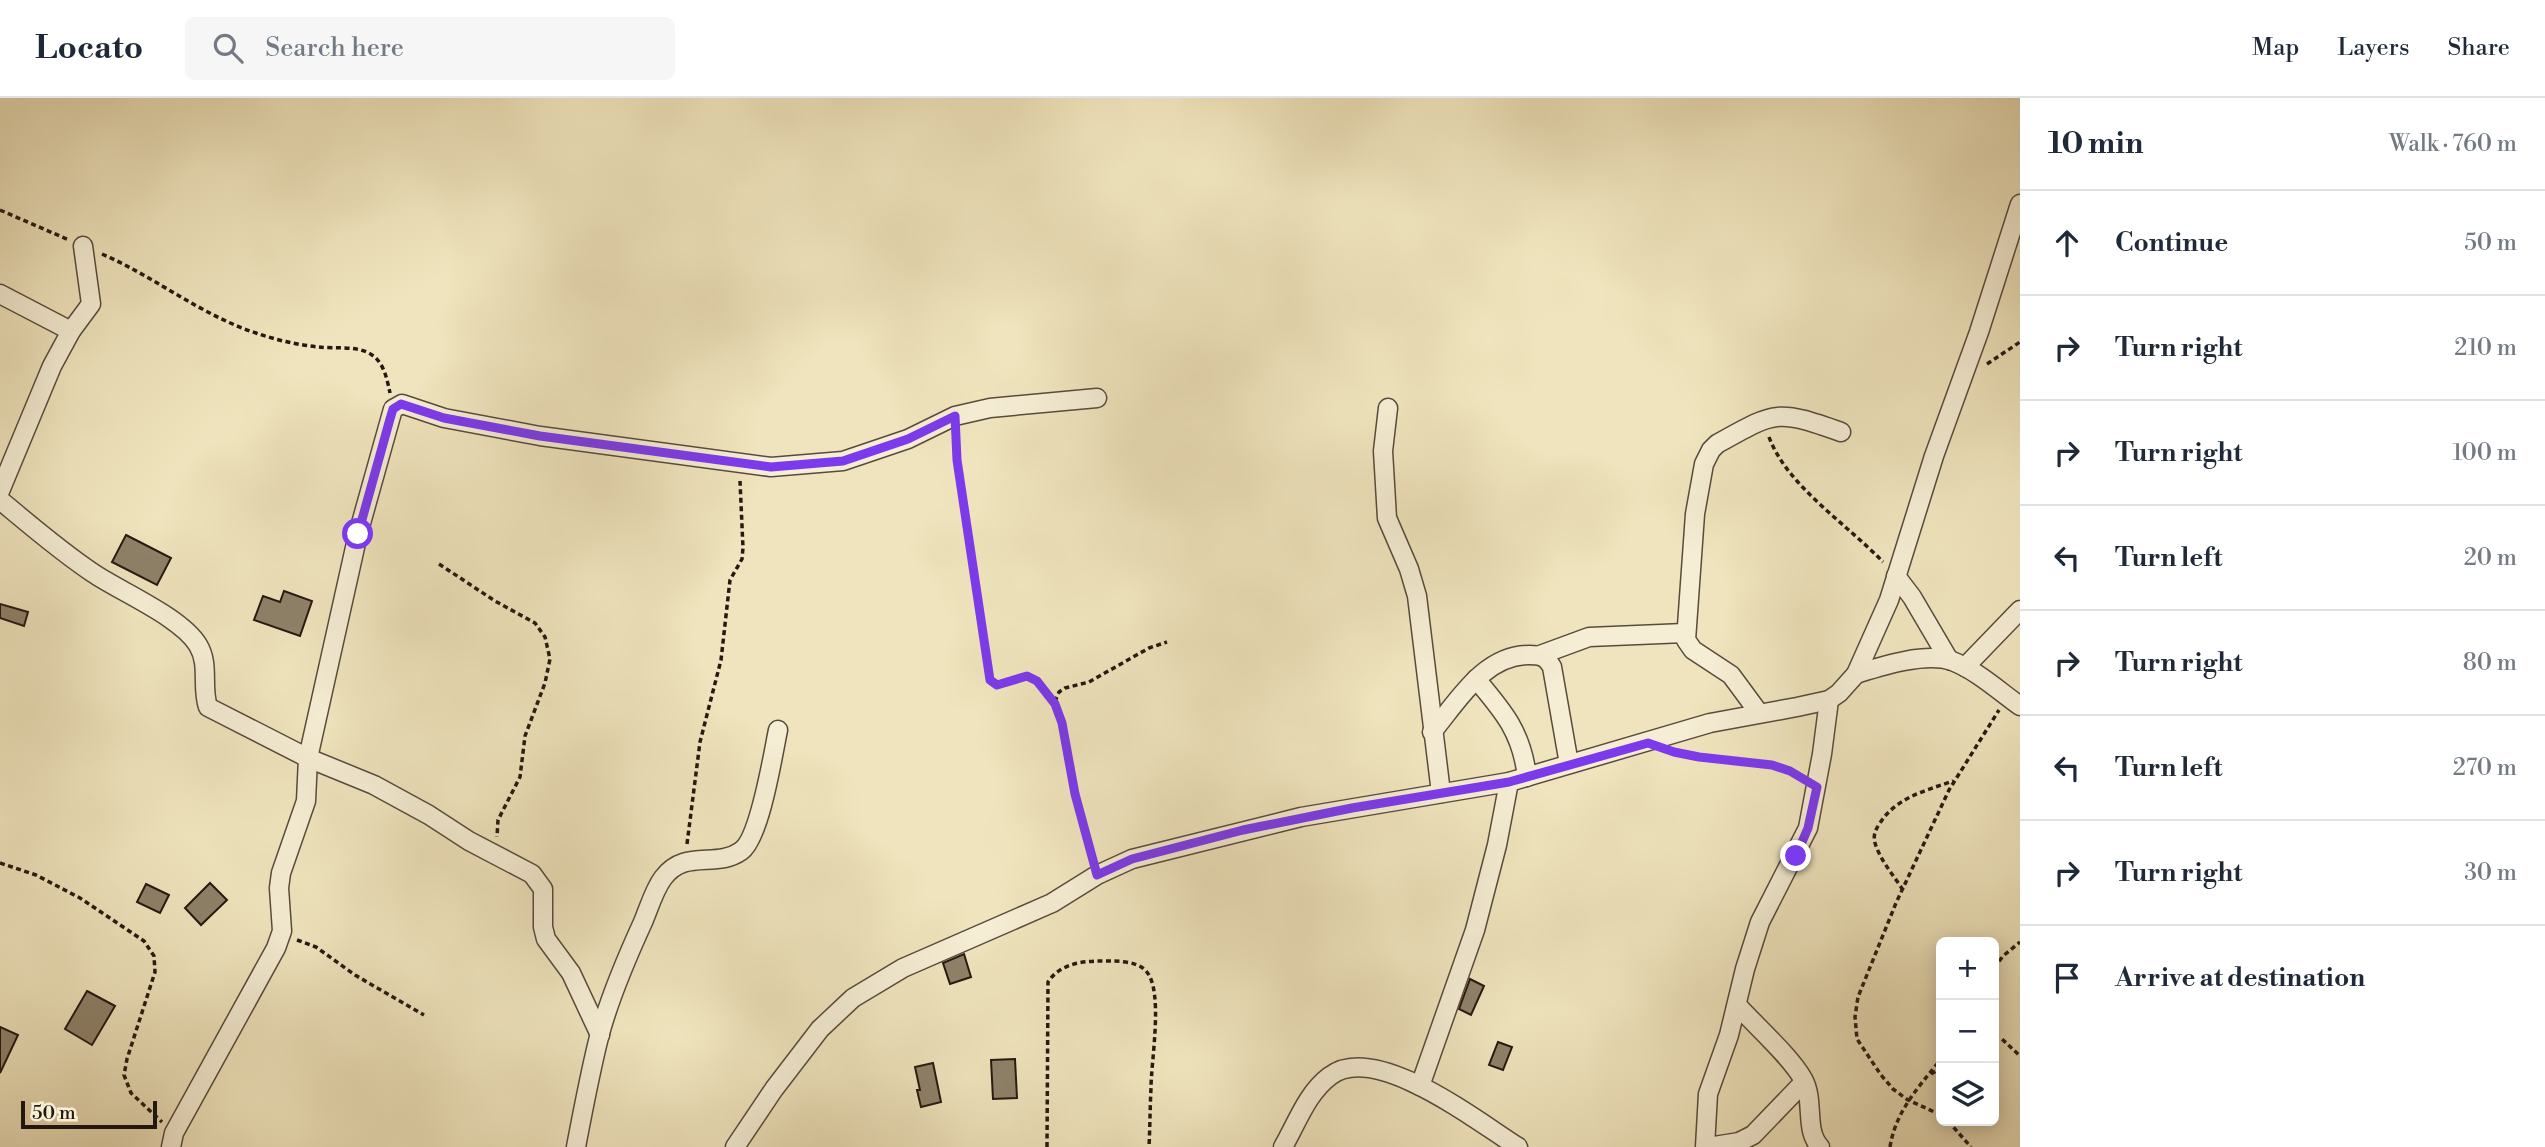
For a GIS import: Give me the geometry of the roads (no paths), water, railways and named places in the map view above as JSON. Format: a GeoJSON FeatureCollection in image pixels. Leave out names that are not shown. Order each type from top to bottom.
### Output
{"type":"FeatureCollection","features":[{"type":"Feature","properties":{"kind":"street"},"geometry":{"type":"LineString","coordinates":[[735,1147],[774,1089],[820,1029],[853,998],[903,968],[1052,903],[1097,875],[1132,859],[1301,817],[1509,782],[1710,723],[1829,700],[1839,693],[1856,674],[1889,600],[1934,456],[2020,204]]}},
{"type":"Feature","properties":{"kind":"street"},"geometry":{"type":"LineString","coordinates":[[0,491],[46,378],[71,331],[91,304],[83,246]]}},
{"type":"Feature","properties":{"kind":"street"},"geometry":{"type":"LineString","coordinates":[[0,294],[71,331]]}},
{"type":"Feature","properties":{"kind":"street"},"geometry":{"type":"LineString","coordinates":[[173,1140],[276,948],[282,931],[279,888],[281,873],[306,801],[308,758],[358,534],[393,409],[401,404],[444,418],[540,436],[771,467],[843,461],[908,439],[955,416],[990,408],[1097,398]]}},
{"type":"Feature","properties":{"kind":"street"},"geometry":{"type":"LineString","coordinates":[[1388,408],[1383,451],[1387,518],[1409,569],[1417,596],[1441,793]]}},
{"type":"Feature","properties":{"kind":"street"},"geometry":{"type":"LineString","coordinates":[[1759,713],[1731,675],[1693,650],[1686,640],[1695,514],[1704,464],[1717,444],[1764,418],[1790,415],[1841,432]]}},
{"type":"Feature","properties":{"kind":"street"},"geometry":{"type":"LineString","coordinates":[[0,500],[93,573],[176,623],[196,641],[203,655],[206,671],[208,707],[308,758],[374,785],[469,841],[532,874],[543,889],[543,927],[547,939],[571,973],[600,1035]]}},
{"type":"Feature","properties":{"kind":"street"},"geometry":{"type":"LineString","coordinates":[[1896,576],[1957,664]]}},
{"type":"Feature","properties":{"kind":"street"},"geometry":{"type":"LineString","coordinates":[[1957,664],[2020,610]]}},
{"type":"Feature","properties":{"kind":"street"},"geometry":{"type":"LineString","coordinates":[[1432,732],[1476,679],[1491,666],[1506,659],[1521,655],[1540,655],[1589,636],[1685,633]]}},
{"type":"Feature","properties":{"kind":"street"},"geometry":{"type":"LineString","coordinates":[[1540,655],[1552,667],[1569,764]]}},
{"type":"Feature","properties":{"kind":"street"},"geometry":{"type":"LineString","coordinates":[[1856,674],[1887,665],[1934,658],[1957,664],[2013,701]]}},
{"type":"Feature","properties":{"kind":"street"},"geometry":{"type":"LineString","coordinates":[[1476,679],[1514,727],[1525,755],[1527,777]]}},
{"type":"Feature","properties":{"kind":"street"},"geometry":{"type":"LineString","coordinates":[[1804,1082],[1753,1135],[1739,1142],[1706,1147],[1708,1094],[1729,1035],[1760,922],[1808,828],[1817,787],[1829,700]]}},
{"type":"Feature","properties":{"kind":"street"},"geometry":{"type":"LineString","coordinates":[[576,1147],[600,1035],[637,935],[662,879],[685,861],[723,858],[741,852],[757,822],[778,730]]}},
{"type":"Feature","properties":{"kind":"street"},"geometry":{"type":"LineString","coordinates":[[1420,1086],[1475,930],[1497,845],[1509,782]]}},
{"type":"Feature","properties":{"kind":"street"},"geometry":{"type":"LineString","coordinates":[[1737,1005],[1790,1062],[1804,1082],[1808,1094],[1812,1136],[1820,1147]]}},
{"type":"Feature","properties":{"kind":"street"},"geometry":{"type":"LineString","coordinates":[[1283,1147],[1309,1099],[1331,1075],[1352,1066],[1377,1068],[1420,1086],[1518,1147]]}}]}
